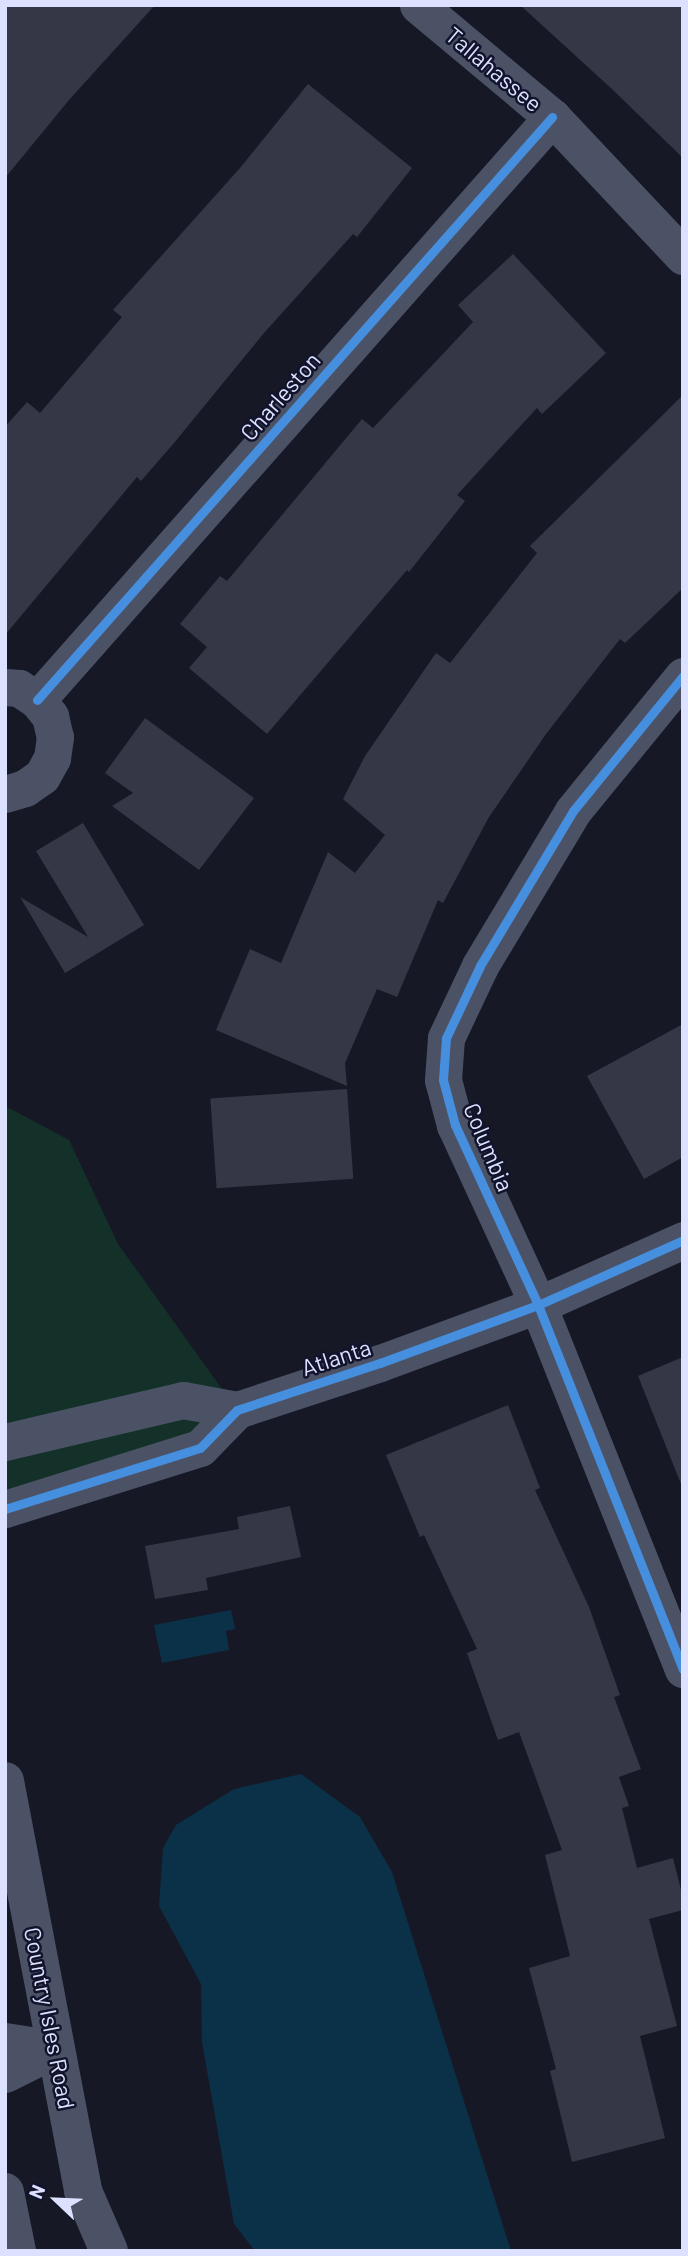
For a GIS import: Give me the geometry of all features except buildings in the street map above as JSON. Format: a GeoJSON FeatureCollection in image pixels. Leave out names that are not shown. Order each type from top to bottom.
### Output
{"type":"FeatureCollection","features":[{"type":"Feature","properties":{"kind":"street","name":"Tallahassee"},"geometry":{"type":"LineString","coordinates":[[418,5],[552,117],[683,256]]}},
{"type":"Feature","properties":{"kind":"street","name":"Charleston"},"geometry":{"type":"LineString","coordinates":[[5,794],[25,789],[42,776],[52,758],[55,737],[50,716],[21,693],[552,117]]}},
{"type":"Feature","properties":{"kind":"street","name":"Columbia"},"geometry":{"type":"LineString","coordinates":[[683,676],[573,811],[480,967],[446,1038],[443,1080],[455,1125],[538,1305],[683,1669]]}},
{"type":"Feature","properties":{"kind":"street","name":"Atlanta"},"geometry":{"type":"LineString","coordinates":[[5,1509],[200,1448],[237,1410],[380,1363],[538,1305],[683,1240]]}},
{"type":"Feature","properties":{"kind":"street","name":"Atlanta"},"geometry":{"type":"LineString","coordinates":[[5,1442],[184,1400],[237,1410]]}},
{"type":"Feature","properties":{"kind":"street","name":"Country Isles Road"},"geometry":{"type":"LineString","coordinates":[[5,1781],[83,2192],[109,2251]]}},
{"type":"Feature","properties":{"kind":"street"},"geometry":{"type":"LineString","coordinates":[[5,2041],[55,2049]]}},
{"type":"Feature","properties":{"kind":"street"},"geometry":{"type":"LineString","coordinates":[[5,2074],[55,2049]]}},
{"type":"Feature","properties":{"kind":"street"},"geometry":{"type":"LineString","coordinates":[[5,2192],[17,2251]]}},
{"type":"Feature","properties":{"kind":"green space"},"geometry":{"type":"Polygon","coordinates":[[[5,1106],[69,1140],[118,1244],[237,1410],[200,1448],[5,1509],[5,1106]]]}},
{"type":"Feature","properties":{"kind":"water"},"geometry":{"type":"Polygon","coordinates":[[[231,1610],[235,1629],[226,1631],[229,1650],[162,1663],[154,1625],[231,1610]]]}},
{"type":"Feature","properties":{"kind":"water"},"geometry":{"type":"Polygon","coordinates":[[[301,1774],[360,1817],[392,1872],[511,2251],[255,2251],[234,2224],[202,2042],[201,1984],[159,1906],[163,1848],[176,1825],[234,1789],[301,1774]]]}},
{"type":"Feature","properties":{"kind":"cycle path"},"geometry":{"type":"LineString","coordinates":[[37,700],[552,117]]}},
{"type":"Feature","properties":{"kind":"cycle path"},"geometry":{"type":"LineString","coordinates":[[683,676],[573,811],[480,966],[446,1038],[443,1080],[455,1125],[538,1305],[683,1669]]}},
{"type":"Feature","properties":{"kind":"cycle path"},"geometry":{"type":"LineString","coordinates":[[5,1509],[200,1448],[237,1410],[380,1363],[538,1305],[683,1240]]}}]}
